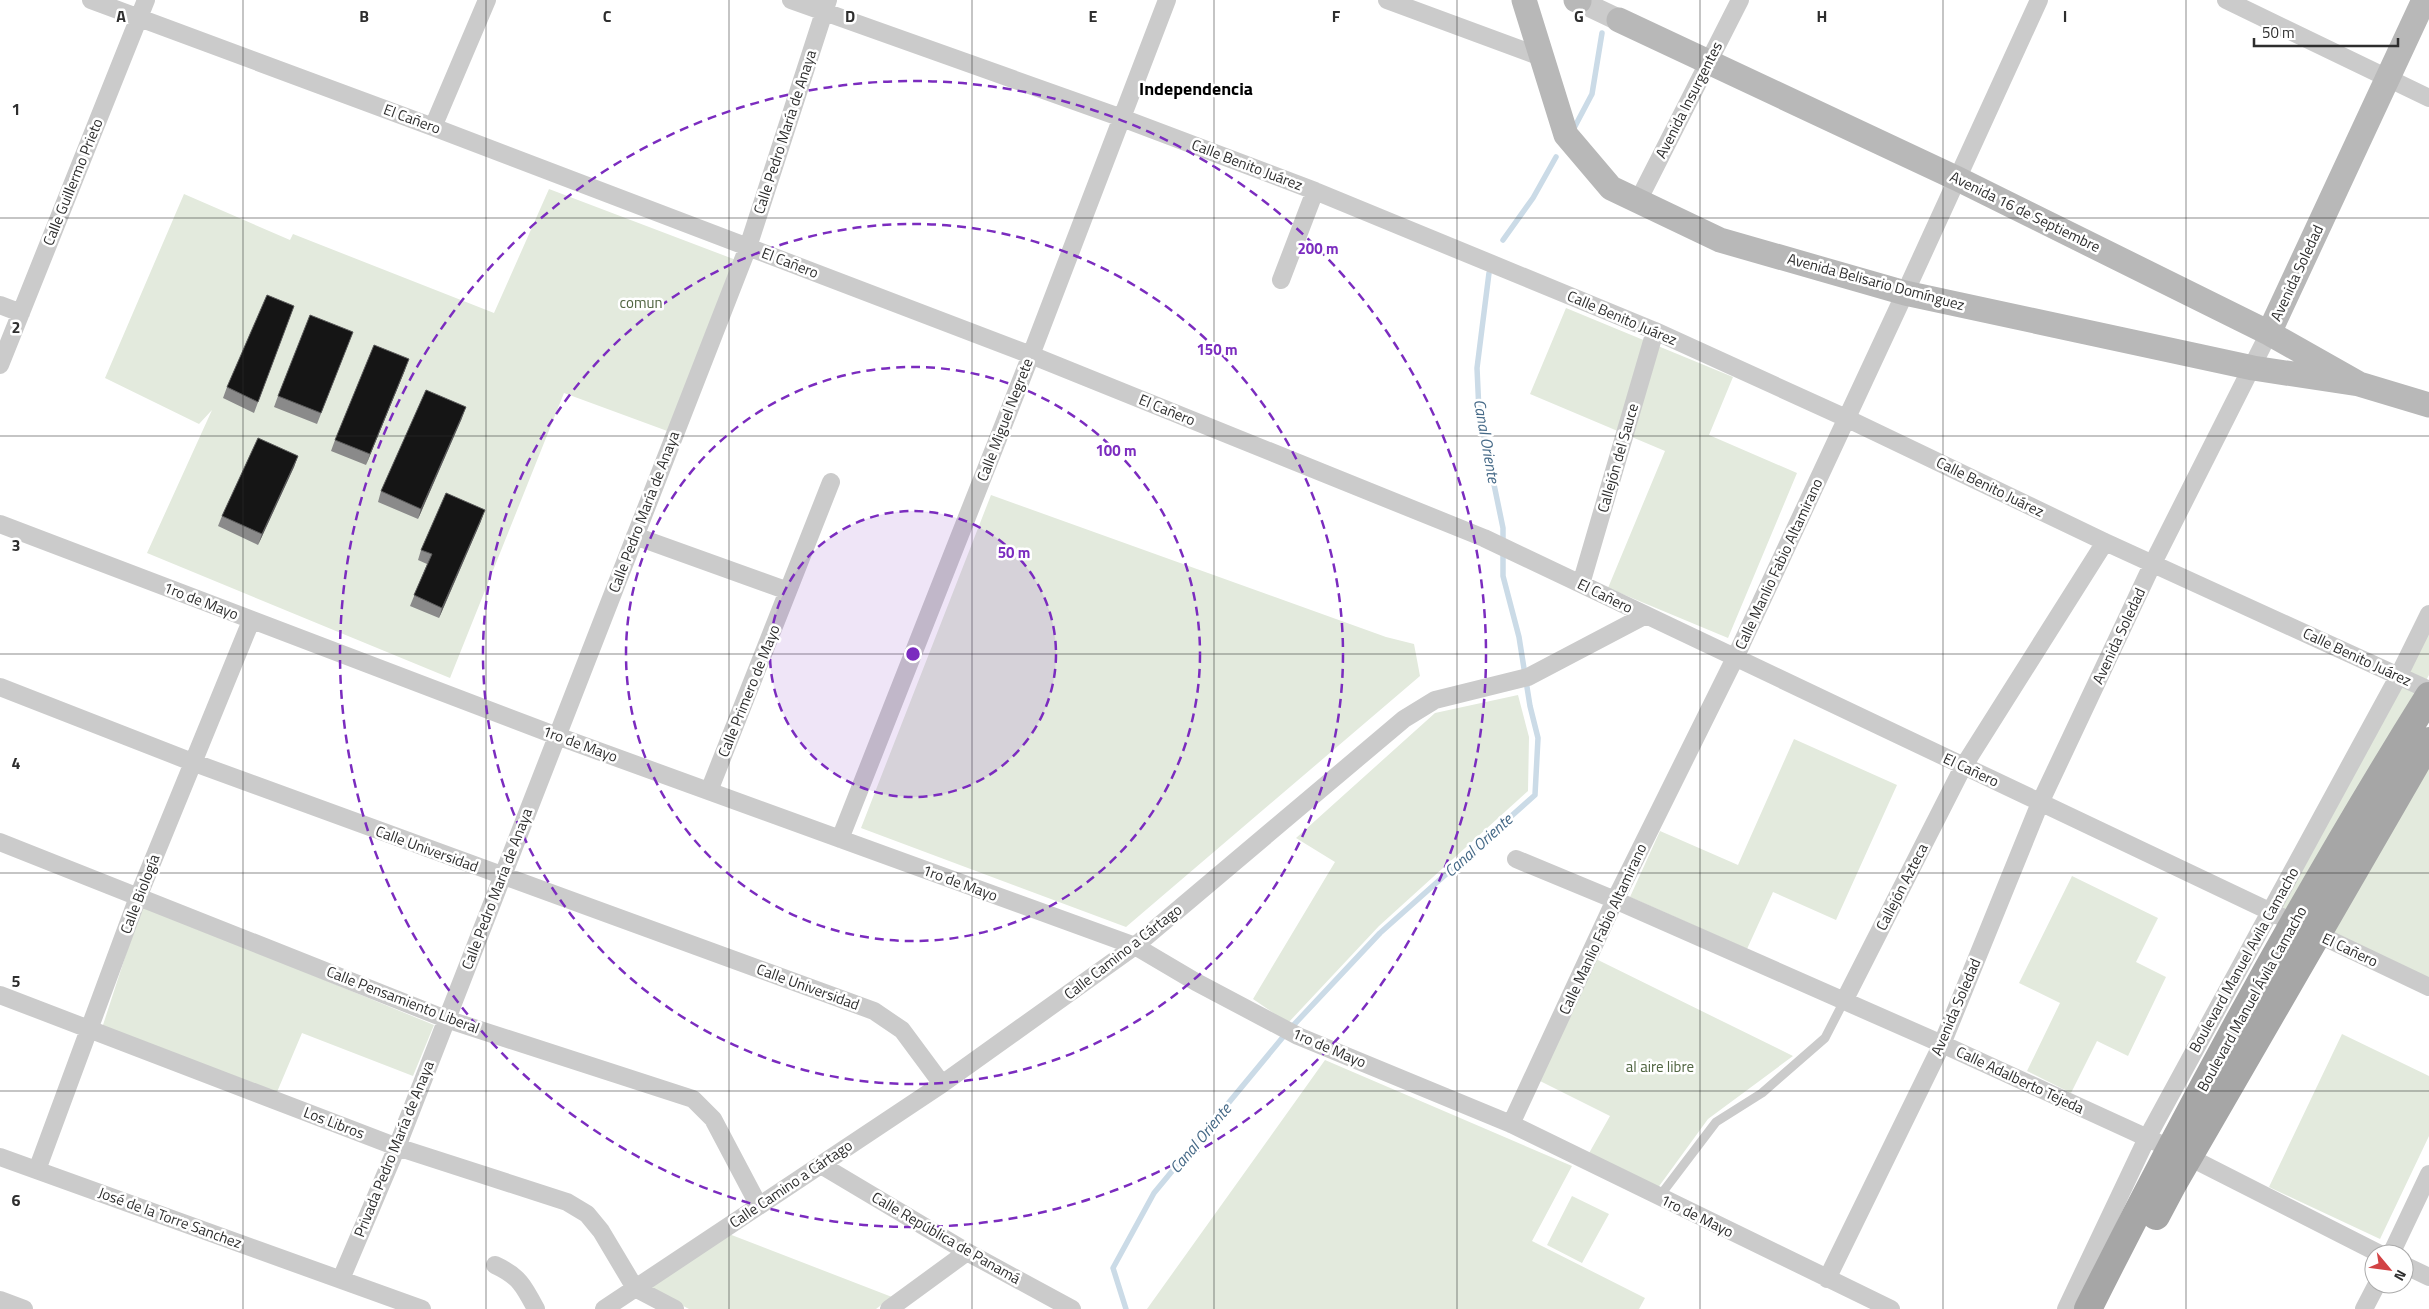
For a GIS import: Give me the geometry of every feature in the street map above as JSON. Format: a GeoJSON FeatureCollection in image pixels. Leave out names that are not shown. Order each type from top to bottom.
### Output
{"type":"FeatureCollection","features":[{"type":"Feature","properties":{"kind":"main road","name":"Avenida Belisario Domínguez"},"geometry":{"type":"LineString","coordinates":[[1524,0],[1566,135],[1611,188],[1720,240],[1905,293],[2253,368],[2359,384]]}},
{"type":"Feature","properties":{"kind":"main road","name":"Avenida Soledad"},"geometry":{"type":"LineString","coordinates":[[2269,332],[2424,0]]}},
{"type":"Feature","properties":{"kind":"main road","name":"Avenida 16 de Septiembre"},"geometry":{"type":"LineString","coordinates":[[1619,20],[1958,180],[2269,332],[2359,384],[2429,404]]}},
{"type":"Feature","properties":{"kind":"main road","name":"Boulevard Manuel Ávila Camacho"},"geometry":{"type":"LineString","coordinates":[[2305,929],[2364,800],[2429,696]]}},
{"type":"Feature","properties":{"kind":"main road","name":"Boulevard Manuel Ávila Camacho"},"geometry":{"type":"LineString","coordinates":[[2088,1309],[2168,1148],[2305,929],[2429,741]]}},
{"type":"Feature","properties":{"kind":"main road","name":"Boulevard Manuel Ávila Camacho"},"geometry":{"type":"LineString","coordinates":[[2109,1309],[2173,1184],[2168,1148]]}},
{"type":"Feature","properties":{"kind":"street","name":"El Cañero"},"geometry":{"type":"LineString","coordinates":[[91,0],[1031,354],[1484,538],[1962,767],[2429,987]]}},
{"type":"Feature","properties":{"kind":"street","name":"Calle Guillermo Prieto"},"geometry":{"type":"LineString","coordinates":[[0,364],[146,0]]}},
{"type":"Feature","properties":{"kind":"street"},"geometry":{"type":"LineString","coordinates":[[432,127],[487,0]]}},
{"type":"Feature","properties":{"kind":"street","name":"Calle Benito Juárez"},"geometry":{"type":"LineString","coordinates":[[791,0],[826,6],[1122,118],[1315,192],[1655,331],[1846,418],[2105,542],[2429,690]]}},
{"type":"Feature","properties":{"kind":"street","name":"Calle Miguel Negrete"},"geometry":{"type":"LineString","coordinates":[[840,839],[1031,354],[1167,0]]}},
{"type":"Feature","properties":{"kind":"street"},"geometry":{"type":"LineString","coordinates":[[1387,0],[1541,56]]}},
{"type":"Feature","properties":{"kind":"street","name":"Avenida Insurgentes"},"geometry":{"type":"LineString","coordinates":[[1638,201],[1740,0]]}},
{"type":"Feature","properties":{"kind":"street","name":"Calle Manlio Fabio Altamirano"},"geometry":{"type":"LineString","coordinates":[[1512,1124],[1615,900],[1735,658],[1958,180],[2039,0]]}},
{"type":"Feature","properties":{"kind":"street"},"geometry":{"type":"LineString","coordinates":[[2226,0],[2429,98]]}},
{"type":"Feature","properties":{"kind":"street"},"geometry":{"type":"LineString","coordinates":[[1578,1],[1619,20]]}},
{"type":"Feature","properties":{"kind":"street","name":"Calle Pedro María de Anaya"},"geometry":{"type":"LineString","coordinates":[[446,1019],[748,247],[826,6]]}},
{"type":"Feature","properties":{"kind":"street"},"geometry":{"type":"LineString","coordinates":[[1281,280],[1315,192]]}},
{"type":"Feature","properties":{"kind":"street"},"geometry":{"type":"LineString","coordinates":[[0,305],[21,313]]}},
{"type":"Feature","properties":{"kind":"street","name":"Callejón del Sauce"},"geometry":{"type":"LineString","coordinates":[[1581,584],[1655,331]]}},
{"type":"Feature","properties":{"kind":"street","name":"Avenida Soledad"},"geometry":{"type":"LineString","coordinates":[[1827,1279],[1942,1044],[2040,803],[2153,563],[2253,368],[2269,332]]}},
{"type":"Feature","properties":{"kind":"street","name":"Calle Primero de Mayo"},"geometry":{"type":"LineString","coordinates":[[709,790],[831,482]]}},
{"type":"Feature","properties":{"kind":"street","name":"1ro de Mayo"},"geometry":{"type":"LineString","coordinates":[[0,524],[557,736],[1135,946],[1196,982],[1298,1036],[1512,1124],[1891,1309]]}},
{"type":"Feature","properties":{"kind":"street"},"geometry":{"type":"LineString","coordinates":[[635,536],[788,591]]}},
{"type":"Feature","properties":{"kind":"street","name":"Callejón Azteca"},"geometry":{"type":"LineString","coordinates":[[1844,1001],[1962,767],[2105,542]]}},
{"type":"Feature","properties":{"kind":"street","name":"Boulevard Manuel Avila Camacho"},"geometry":{"type":"LineString","coordinates":[[2066,1309],[2168,1148],[2270,912],[2398,677],[2429,614]]}},
{"type":"Feature","properties":{"kind":"street","name":"Calle Camino a Cártago"},"geometry":{"type":"LineString","coordinates":[[604,1309],[942,1084],[1135,946],[1404,719],[1435,700],[1528,678],[1646,615]]}},
{"type":"Feature","properties":{"kind":"street","name":"Calle Biología"},"geometry":{"type":"LineString","coordinates":[[37,1170],[138,897],[251,621]]}},
{"type":"Feature","properties":{"kind":"street","name":"Calle Universidad"},"geometry":{"type":"LineString","coordinates":[[0,687],[192,762],[874,1011],[902,1030],[942,1084]]}},
{"type":"Feature","properties":{"kind":"street","name":"Calle Pensamiento Liberal"},"geometry":{"type":"LineString","coordinates":[[0,842],[446,1019],[693,1100],[713,1119],[759,1206]]}},
{"type":"Feature","properties":{"kind":"street","name":"Calle Adalberto Tejeda"},"geometry":{"type":"LineString","coordinates":[[1516,859],[1615,900],[1942,1044],[2168,1148],[2364,1246]]}},
{"type":"Feature","properties":{"kind":"street","name":"Los Libros"},"geometry":{"type":"LineString","coordinates":[[0,995],[88,1031],[397,1147],[567,1202],[587,1214],[601,1231],[635,1288]]}},
{"type":"Feature","properties":{"kind":"street","name":"Privada Pedro María de Anaya"},"geometry":{"type":"LineString","coordinates":[[340,1279],[397,1147],[446,1019]]}},
{"type":"Feature","properties":{"kind":"street","name":"José de la Torre Sanchez"},"geometry":{"type":"LineString","coordinates":[[0,1157],[422,1309]]}},
{"type":"Feature","properties":{"kind":"street","name":"Calle República de Panamá"},"geometry":{"type":"LineString","coordinates":[[821,1165],[967,1252],[1072,1309]]}},
{"type":"Feature","properties":{"kind":"street"},"geometry":{"type":"LineString","coordinates":[[2396,1244],[2429,1174]]}},
{"type":"Feature","properties":{"kind":"street"},"geometry":{"type":"LineString","coordinates":[[889,1309],[967,1252]]}},
{"type":"Feature","properties":{"kind":"street"},"geometry":{"type":"LineString","coordinates":[[495,1265],[513,1273],[524,1286],[536,1309]]}},
{"type":"Feature","properties":{"kind":"street"},"geometry":{"type":"LineString","coordinates":[[2414,1270],[2429,1277]]}},
{"type":"Feature","properties":{"kind":"street"},"geometry":{"type":"LineString","coordinates":[[635,1288],[675,1309]]}},
{"type":"Feature","properties":{"kind":"street"},"geometry":{"type":"LineString","coordinates":[[2364,1309],[2372,1294]]}},
{"type":"Feature","properties":{"kind":"street"},"geometry":{"type":"LineString","coordinates":[[0,1300],[24,1309]]}},
{"type":"Feature","properties":{"kind":"lane","name":"Callejón Azteca"},"geometry":{"type":"LineString","coordinates":[[1659,1197],[1716,1122],[1762,1094],[1825,1038],[1844,1001]]}},
{"type":"Feature","properties":{"kind":"green space","name":"comun"},"geometry":{"type":"Polygon","coordinates":[[[549,189],[736,260],[670,432],[564,393],[450,678],[147,553],[212,410],[199,424],[105,378],[184,194],[290,240],[293,234],[494,313],[549,189]]]}},
{"type":"Feature","properties":{"kind":"green space"},"geometry":{"type":"Polygon","coordinates":[[[1566,308],[1733,377],[1709,435],[1797,473],[1728,638],[1608,588],[1665,451],[1530,394],[1566,308]]]}},
{"type":"Feature","properties":{"kind":"green space"},"geometry":{"type":"Polygon","coordinates":[[[991,495],[1386,637],[1414,644],[1420,676],[1126,927],[861,828],[991,495]]]}},
{"type":"Feature","properties":{"kind":"green space"},"geometry":{"type":"Polygon","coordinates":[[[2429,613],[2429,675],[2423,686],[2400,676],[2429,613]]]}},
{"type":"Feature","properties":{"kind":"green space"},"geometry":{"type":"Polygon","coordinates":[[[2399,679],[2421,690],[2292,919],[2275,910],[2399,679]]]}},
{"type":"Feature","properties":{"kind":"green space"},"geometry":{"type":"Polygon","coordinates":[[[1518,695],[1529,737],[1528,791],[1379,926],[1288,1023],[1253,999],[1335,862],[1296,838],[1435,713],[1518,695]]]}},
{"type":"Feature","properties":{"kind":"green space"},"geometry":{"type":"Polygon","coordinates":[[[1794,739],[1897,785],[1836,920],[1773,892],[1747,949],[1630,897],[1660,831],[1738,865],[1794,739]]]}},
{"type":"Feature","properties":{"kind":"green space"},"geometry":{"type":"Polygon","coordinates":[[[2429,754],[2429,985],[2327,936],[2429,754]]]}},
{"type":"Feature","properties":{"kind":"green space"},"geometry":{"type":"Polygon","coordinates":[[[2072,876],[2158,918],[2136,962],[2166,977],[2128,1056],[2097,1041],[2071,1093],[2027,1071],[2060,1003],[2019,983],[2072,876]]]}},
{"type":"Feature","properties":{"kind":"green space"},"geometry":{"type":"Polygon","coordinates":[[[142,905],[434,1025],[413,1076],[302,1033],[277,1092],[102,1028],[142,905]]]}},
{"type":"Feature","properties":{"kind":"green space","name":"al aire libre"},"geometry":{"type":"Polygon","coordinates":[[[1596,959],[1793,1056],[1708,1119],[1657,1189],[1588,1155],[1610,1116],[1536,1079],[1596,959]]]}},
{"type":"Feature","properties":{"kind":"green space"},"geometry":{"type":"Polygon","coordinates":[[[2342,1034],[2429,1076],[2429,1136],[2380,1239],[2269,1187],[2342,1034]]]}},
{"type":"Feature","properties":{"kind":"green space"},"geometry":{"type":"Polygon","coordinates":[[[1325,1060],[1572,1166],[1532,1241],[1645,1298],[1639,1309],[1147,1309],[1325,1060]]]}},
{"type":"Feature","properties":{"kind":"green space"},"geometry":{"type":"Polygon","coordinates":[[[1572,1196],[1609,1214],[1582,1263],[1547,1245],[1572,1196]]]}},
{"type":"Feature","properties":{"kind":"green space"},"geometry":{"type":"Polygon","coordinates":[[[729,1234],[892,1297],[876,1309],[689,1309],[647,1287],[729,1234]]]}},
{"type":"Feature","properties":{"kind":"building"},"geometry":{"type":"Polygon","coordinates":[[[267,295],[294,306],[258,402],[227,387],[267,295]]]}},
{"type":"Feature","properties":{"kind":"building"},"geometry":{"type":"Polygon","coordinates":[[[310,315],[353,332],[321,413],[278,396],[310,315]]]}},
{"type":"Feature","properties":{"kind":"building"},"geometry":{"type":"Polygon","coordinates":[[[374,345],[409,359],[370,454],[335,440],[374,345]]]}},
{"type":"Feature","properties":{"kind":"building"},"geometry":{"type":"Polygon","coordinates":[[[426,390],[466,407],[421,509],[381,491],[426,390]]]}},
{"type":"Feature","properties":{"kind":"building"},"geometry":{"type":"Polygon","coordinates":[[[258,438],[298,456],[262,534],[222,516],[258,438]]]}},
{"type":"Feature","properties":{"kind":"building"},"geometry":{"type":"Polygon","coordinates":[[[446,493],[485,510],[442,608],[414,595],[432,554],[421,550],[446,493]]]}},
{"type":"Feature","properties":{"kind":"waterway","name":"Canal Oriente"},"geometry":{"type":"LineString","coordinates":[[1573,130],[1592,94],[1602,33]]}},
{"type":"Feature","properties":{"kind":"waterway","name":"Canal Oriente"},"geometry":{"type":"LineString","coordinates":[[1503,240],[1533,198],[1556,157]]}},
{"type":"Feature","properties":{"kind":"waterway","name":"Canal Oriente"},"geometry":{"type":"LineString","coordinates":[[1126,1309],[1113,1268],[1154,1193],[1288,1031],[1380,933],[1535,795],[1538,738],[1530,706],[1519,637],[1503,576],[1503,528],[1479,412],[1477,368],[1489,273]]}},
{"type":"Feature","properties":{"kind":"district","name":"Independencia"},"geometry":{"type":"Point","coordinates":[1196,89]}}]}
